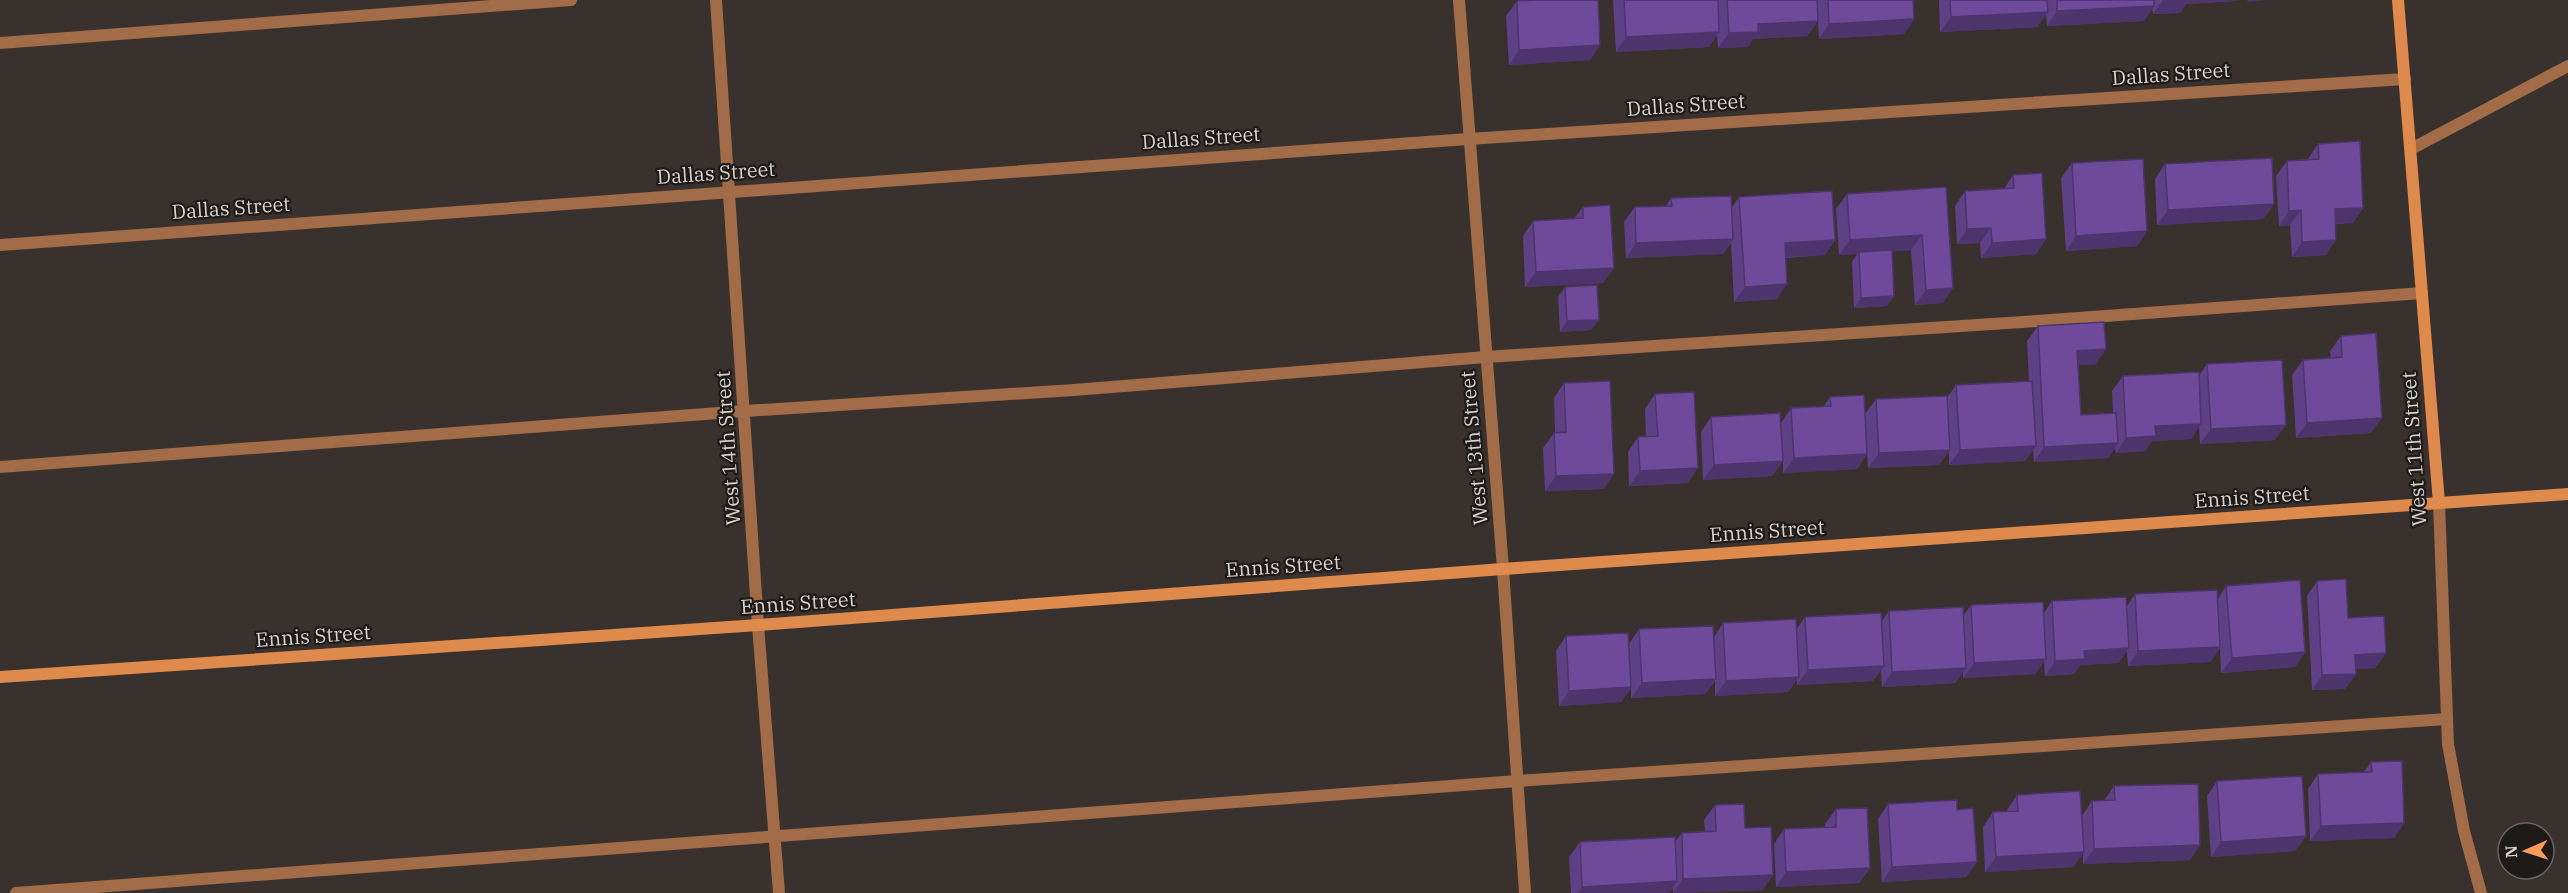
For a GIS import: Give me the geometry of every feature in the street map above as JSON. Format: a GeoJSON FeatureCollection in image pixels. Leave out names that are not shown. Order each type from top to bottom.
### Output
{"type":"FeatureCollection","features":[{"type":"Feature","properties":{"kind":"main road","name":"West 11th Street"},"geometry":{"type":"LineString","coordinates":[[2398,0],[2439,503]]}},
{"type":"Feature","properties":{"kind":"main road","name":"Ennis Street"},"geometry":{"type":"LineString","coordinates":[[0,677],[759,625],[1503,569],[2568,494]]}},
{"type":"Feature","properties":{"kind":"street"},"geometry":{"type":"LineString","coordinates":[[0,43],[571,0]]}},
{"type":"Feature","properties":{"kind":"street","name":"West 14th Street"},"geometry":{"type":"LineString","coordinates":[[716,0],[779,893]]}},
{"type":"Feature","properties":{"kind":"street","name":"West 13th Street"},"geometry":{"type":"LineString","coordinates":[[1459,0],[1503,569],[1525,893]]}},
{"type":"Feature","properties":{"kind":"street"},"geometry":{"type":"LineString","coordinates":[[2411,149],[2568,66]]}},
{"type":"Feature","properties":{"kind":"street","name":"Dallas Street"},"geometry":{"type":"LineString","coordinates":[[0,245],[1468,139],[2405,79]]}},
{"type":"Feature","properties":{"kind":"street"},"geometry":{"type":"LineString","coordinates":[[0,467],[745,411],[1074,390],[1486,357],[2422,293]]}},
{"type":"Feature","properties":{"kind":"street","name":"West 11th Street"},"geometry":{"type":"LineString","coordinates":[[2439,503],[2448,744],[2464,831],[2481,893]]}},
{"type":"Feature","properties":{"kind":"street"},"geometry":{"type":"LineString","coordinates":[[16,893],[1518,781],[2447,719]]}},
{"type":"Feature","properties":{"kind":"building"},"geometry":{"type":"Polygon","coordinates":[[[1598,0],[1600,45],[1519,50],[1517,1],[1598,0]]]}},
{"type":"Feature","properties":{"kind":"building"},"geometry":{"type":"Polygon","coordinates":[[[1624,0],[1718,0],[1719,32],[1626,37],[1624,0]]]}},
{"type":"Feature","properties":{"kind":"building"},"geometry":{"type":"Polygon","coordinates":[[[1727,0],[1817,0],[1818,21],[1758,24],[1758,32],[1729,33],[1727,0]]]}},
{"type":"Feature","properties":{"kind":"building"},"geometry":{"type":"Polygon","coordinates":[[[1828,0],[1913,0],[1914,19],[1829,24],[1828,0]]]}},
{"type":"Feature","properties":{"kind":"building"},"geometry":{"type":"Polygon","coordinates":[[[1950,0],[2047,0],[2048,12],[1951,17],[1950,0]]]}},
{"type":"Feature","properties":{"kind":"building"},"geometry":{"type":"Polygon","coordinates":[[[2057,0],[2154,0],[2154,6],[2057,11],[2057,0]]]}},
{"type":"Feature","properties":{"kind":"building"},"geometry":{"type":"Polygon","coordinates":[[[2360,141],[2363,208],[2335,209],[2336,240],[2302,242],[2301,210],[2289,211],[2287,161],[2319,159],[2318,144],[2360,141]]]}},
{"type":"Feature","properties":{"kind":"building"},"geometry":{"type":"Polygon","coordinates":[[[2272,158],[2274,204],[2168,210],[2165,164],[2272,158]]]}},
{"type":"Feature","properties":{"kind":"building"},"geometry":{"type":"Polygon","coordinates":[[[2143,159],[2147,231],[2076,236],[2072,163],[2143,159]]]}},
{"type":"Feature","properties":{"kind":"building"},"geometry":{"type":"Polygon","coordinates":[[[2042,173],[2046,239],[1992,243],[1991,228],[1967,229],[1965,191],[2014,188],[2013,175],[2042,173]]]}},
{"type":"Feature","properties":{"kind":"building"},"geometry":{"type":"Polygon","coordinates":[[[1946,187],[1953,288],[1926,290],[1922,235],[1850,240],[1847,194],[1946,187]]]}},
{"type":"Feature","properties":{"kind":"building"},"geometry":{"type":"Polygon","coordinates":[[[1832,191],[1835,240],[1785,243],[1787,284],[1745,287],[1739,197],[1832,191]]]}},
{"type":"Feature","properties":{"kind":"building"},"geometry":{"type":"Polygon","coordinates":[[[1731,196],[1733,239],[1636,243],[1635,207],[1672,206],[1671,198],[1731,196]]]}},
{"type":"Feature","properties":{"kind":"building"},"geometry":{"type":"Polygon","coordinates":[[[1610,205],[1614,268],[1536,272],[1533,221],[1583,218],[1583,207],[1610,205]]]}},
{"type":"Feature","properties":{"kind":"building"},"geometry":{"type":"Polygon","coordinates":[[[1892,250],[1894,296],[1861,298],[1859,252],[1892,250]]]}},
{"type":"Feature","properties":{"kind":"building"},"geometry":{"type":"Polygon","coordinates":[[[1597,285],[1599,320],[1567,321],[1565,287],[1597,285]]]}},
{"type":"Feature","properties":{"kind":"building"},"geometry":{"type":"Polygon","coordinates":[[[2104,322],[2106,349],[2077,351],[2081,415],[2116,413],[2118,443],[2044,447],[2038,326],[2104,322]]]}},
{"type":"Feature","properties":{"kind":"building"},"geometry":{"type":"Polygon","coordinates":[[[2376,333],[2382,418],[2307,423],[2303,360],[2342,357],[2341,336],[2376,333]]]}},
{"type":"Feature","properties":{"kind":"building"},"geometry":{"type":"Polygon","coordinates":[[[2282,360],[2286,425],[2211,429],[2207,364],[2282,360]]]}},
{"type":"Feature","properties":{"kind":"building"},"geometry":{"type":"Polygon","coordinates":[[[2199,372],[2201,424],[2155,426],[2156,436],[2126,438],[2123,376],[2199,372]]]}},
{"type":"Feature","properties":{"kind":"building"},"geometry":{"type":"Polygon","coordinates":[[[1610,381],[1614,474],[1556,476],[1554,433],[1566,432],[1564,383],[1610,381]]]}},
{"type":"Feature","properties":{"kind":"building"},"geometry":{"type":"Polygon","coordinates":[[[2032,381],[2036,446],[1960,450],[1956,385],[2032,381]]]}},
{"type":"Feature","properties":{"kind":"building"},"geometry":{"type":"Polygon","coordinates":[[[1694,392],[1698,468],[1640,471],[1638,437],[1658,436],[1655,394],[1694,392]]]}},
{"type":"Feature","properties":{"kind":"building"},"geometry":{"type":"Polygon","coordinates":[[[1864,395],[1867,454],[1794,458],[1791,408],[1831,406],[1830,397],[1864,395]]]}},
{"type":"Feature","properties":{"kind":"building"},"geometry":{"type":"Polygon","coordinates":[[[1947,396],[1950,450],[1879,453],[1876,399],[1947,396]]]}},
{"type":"Feature","properties":{"kind":"building"},"geometry":{"type":"Polygon","coordinates":[[[1780,413],[1783,461],[1714,465],[1711,417],[1780,413]]]}},
{"type":"Feature","properties":{"kind":"building"},"geometry":{"type":"Polygon","coordinates":[[[2346,579],[2348,618],[2384,616],[2386,653],[2355,655],[2356,674],[2322,675],[2317,581],[2346,579]]]}},
{"type":"Feature","properties":{"kind":"building"},"geometry":{"type":"Polygon","coordinates":[[[2300,580],[2305,652],[2232,658],[2226,586],[2300,580]]]}},
{"type":"Feature","properties":{"kind":"building"},"geometry":{"type":"Polygon","coordinates":[[[2217,590],[2220,647],[2138,651],[2135,594],[2217,590]]]}},
{"type":"Feature","properties":{"kind":"building"},"geometry":{"type":"Polygon","coordinates":[[[2126,597],[2129,648],[2084,651],[2085,659],[2055,661],[2052,601],[2126,597]]]}},
{"type":"Feature","properties":{"kind":"building"},"geometry":{"type":"Polygon","coordinates":[[[2043,602],[2046,659],[1974,663],[1971,605],[2043,602]]]}},
{"type":"Feature","properties":{"kind":"building"},"geometry":{"type":"Polygon","coordinates":[[[1963,607],[1966,668],[1892,672],[1889,611],[1963,607]]]}},
{"type":"Feature","properties":{"kind":"building"},"geometry":{"type":"Polygon","coordinates":[[[1881,613],[1884,666],[1808,670],[1805,617],[1881,613]]]}},
{"type":"Feature","properties":{"kind":"building"},"geometry":{"type":"Polygon","coordinates":[[[1796,619],[1799,677],[1726,681],[1723,623],[1796,619]]]}},
{"type":"Feature","properties":{"kind":"building"},"geometry":{"type":"Polygon","coordinates":[[[1713,626],[1716,679],[1642,683],[1639,629],[1713,626]]]}},
{"type":"Feature","properties":{"kind":"building"},"geometry":{"type":"Polygon","coordinates":[[[1628,633],[1631,687],[1569,691],[1566,636],[1628,633]]]}},
{"type":"Feature","properties":{"kind":"building"},"geometry":{"type":"Polygon","coordinates":[[[2402,761],[2404,823],[2321,826],[2318,774],[2372,772],[2371,762],[2402,761]]]}},
{"type":"Feature","properties":{"kind":"building"},"geometry":{"type":"Polygon","coordinates":[[[2302,776],[2306,836],[2221,842],[2217,781],[2302,776]]]}},
{"type":"Feature","properties":{"kind":"building"},"geometry":{"type":"Polygon","coordinates":[[[2198,784],[2200,845],[2094,849],[2092,801],[2115,800],[2114,786],[2198,784]]]}},
{"type":"Feature","properties":{"kind":"building"},"geometry":{"type":"Polygon","coordinates":[[[2080,791],[2084,852],[1996,857],[1993,812],[2018,811],[2017,795],[2080,791]]]}},
{"type":"Feature","properties":{"kind":"building"},"geometry":{"type":"Polygon","coordinates":[[[1957,800],[1957,810],[1973,808],[1977,862],[1892,867],[1888,804],[1957,800]]]}},
{"type":"Feature","properties":{"kind":"building"},"geometry":{"type":"Polygon","coordinates":[[[1744,804],[1745,828],[1771,827],[1773,875],[1683,879],[1682,833],[1716,831],[1715,805],[1744,804]]]}},
{"type":"Feature","properties":{"kind":"building"},"geometry":{"type":"Polygon","coordinates":[[[1867,808],[1870,868],[1786,872],[1784,829],[1836,827],[1836,809],[1867,808]]]}},
{"type":"Feature","properties":{"kind":"building"},"geometry":{"type":"Polygon","coordinates":[[[1675,837],[1677,881],[1582,887],[1580,842],[1675,837]]]}}]}
